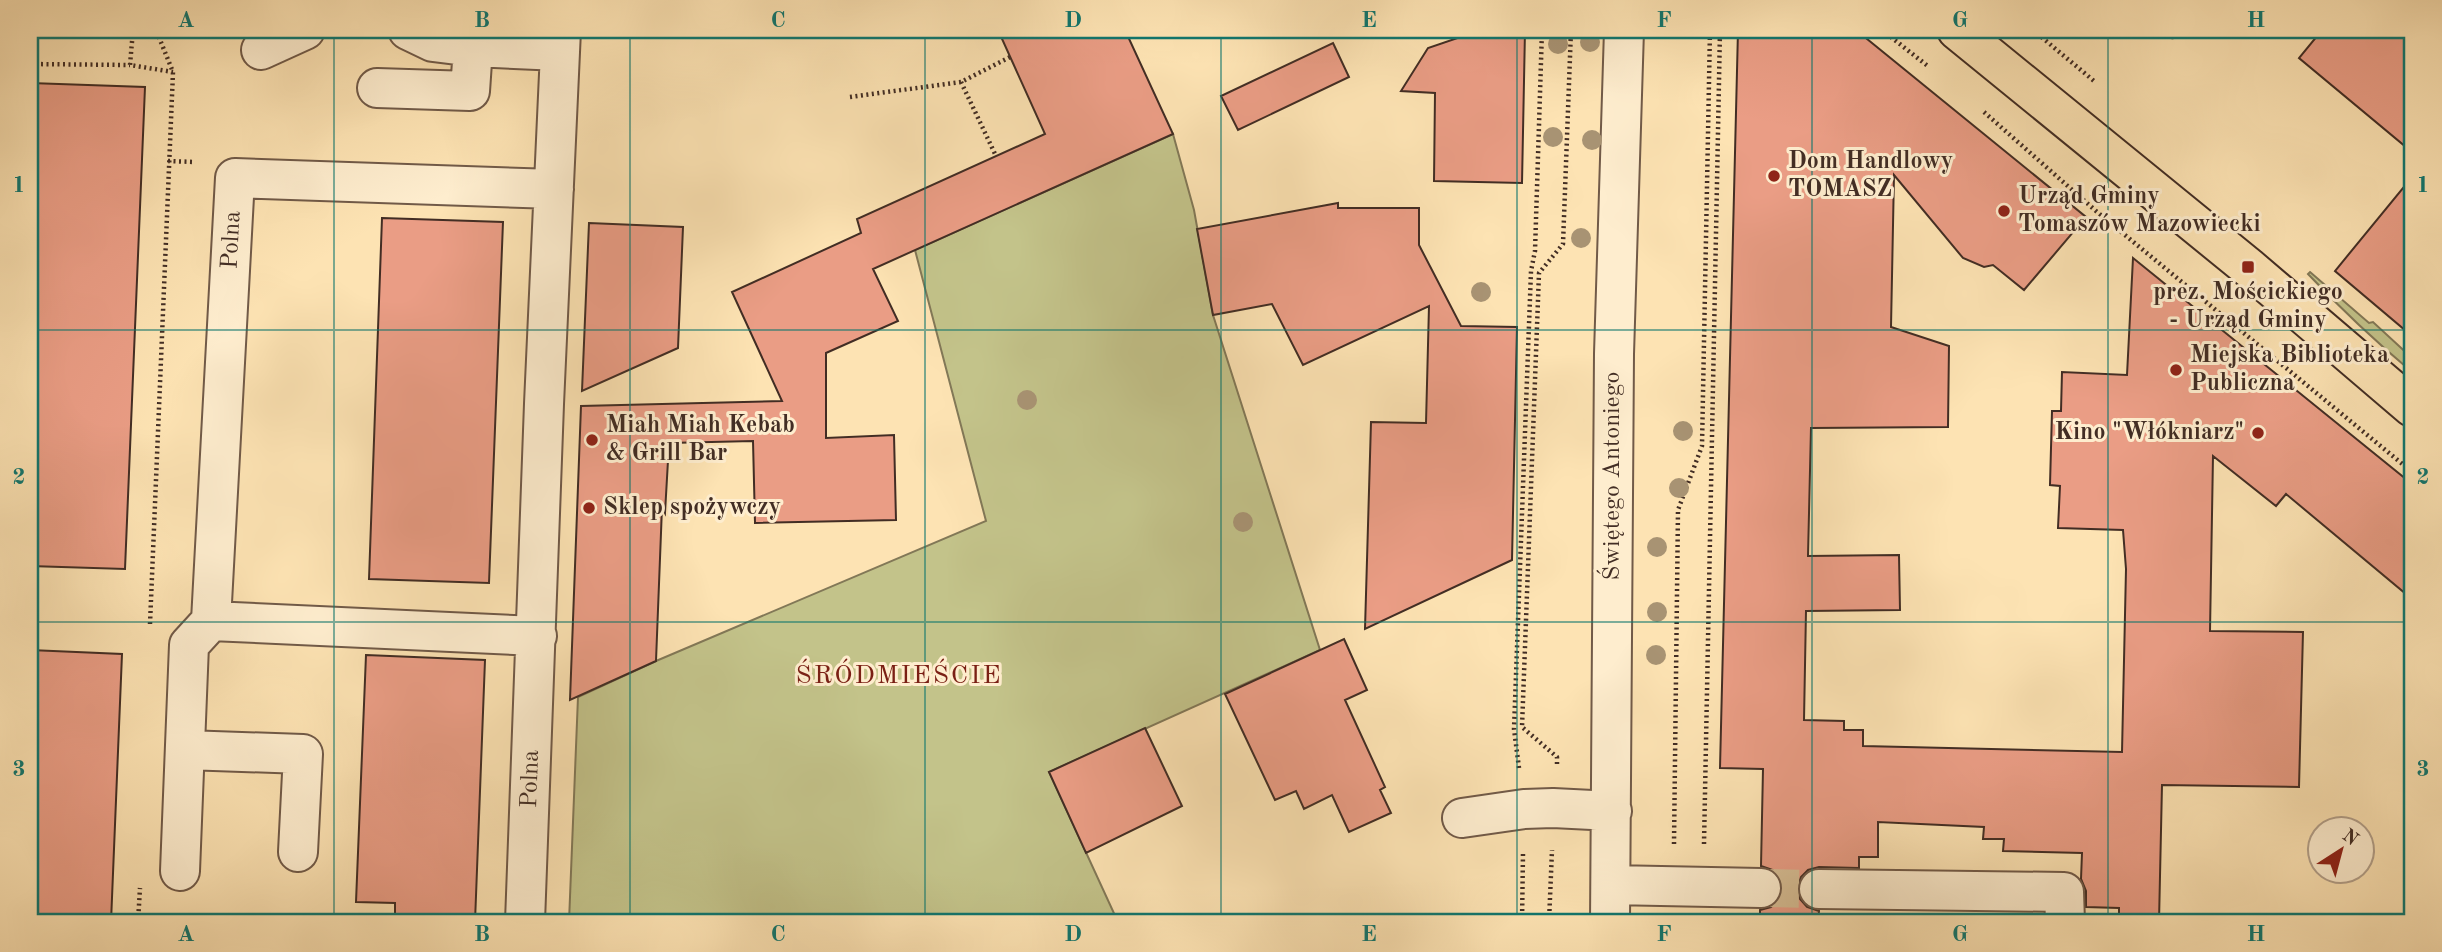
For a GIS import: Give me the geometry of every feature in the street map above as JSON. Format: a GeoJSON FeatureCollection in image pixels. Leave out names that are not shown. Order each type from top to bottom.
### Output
{"type":"FeatureCollection","features":[{"type":"Feature","properties":{"kind":"main road"},"geometry":{"type":"LineString","coordinates":[[1957,30],[2237,258],[2412,407]]}},
{"type":"Feature","properties":{"kind":"street"},"geometry":{"type":"LineString","coordinates":[[261,50],[305,30]]}},
{"type":"Feature","properties":{"kind":"street","name":"Polna"},"geometry":{"type":"LineString","coordinates":[[408,30],[433,42],[473,47],[561,40],[544,404],[525,922]]}},
{"type":"Feature","properties":{"kind":"street","name":"Świętego Antoniego"},"geometry":{"type":"LineString","coordinates":[[1610,904],[1614,354],[1624,30]]}},
{"type":"Feature","properties":{"kind":"street"},"geometry":{"type":"LineString","coordinates":[[377,88],[470,91],[473,47]]}},
{"type":"Feature","properties":{"kind":"street","name":"Polna"},"geometry":{"type":"LineString","coordinates":[[211,621],[235,178],[554,189]]}},
{"type":"Feature","properties":{"kind":"street"},"geometry":{"type":"LineString","coordinates":[[180,871],[189,645],[211,621],[537,636]]}},
{"type":"Feature","properties":{"kind":"street"},"geometry":{"type":"LineString","coordinates":[[185,750],[303,754],[298,852]]}},
{"type":"Feature","properties":{"kind":"street"},"geometry":{"type":"LineString","coordinates":[[1462,818],[1539,808],[1612,811]]}},
{"type":"Feature","properties":{"kind":"street"},"geometry":{"type":"LineString","coordinates":[[1610,904],[1689,887],[1760,888]]}},
{"type":"Feature","properties":{"kind":"street"},"geometry":{"type":"LineString","coordinates":[[1819,889],[2064,892],[2065,922]]}},
{"type":"Feature","properties":{"kind":"path"},"geometry":{"type":"LineString","coordinates":[[130,65],[133,30]]}},
{"type":"Feature","properties":{"kind":"path"},"geometry":{"type":"LineString","coordinates":[[150,632],[173,72],[156,30]]}},
{"type":"Feature","properties":{"kind":"path"},"geometry":{"type":"LineString","coordinates":[[1542,30],[1514,729],[1539,808],[1549,922]]}},
{"type":"Feature","properties":{"kind":"path"},"geometry":{"type":"LineString","coordinates":[[1522,922],[1539,808],[1558,757],[1522,727],[1539,272],[1563,244],[1571,30]]}},
{"type":"Feature","properties":{"kind":"path"},"geometry":{"type":"LineString","coordinates":[[1689,887],[1678,510],[1702,446],[1710,30]]}},
{"type":"Feature","properties":{"kind":"path"},"geometry":{"type":"LineString","coordinates":[[1689,887],[1720,30]]}},
{"type":"Feature","properties":{"kind":"path"},"geometry":{"type":"LineString","coordinates":[[1882,30],[1935,72]]}},
{"type":"Feature","properties":{"kind":"path"},"geometry":{"type":"LineString","coordinates":[[2163,30],[2171,37],[2235,34],[2239,30]]}},
{"type":"Feature","properties":{"kind":"path"},"geometry":{"type":"LineString","coordinates":[[850,97],[961,82],[1010,57]]}},
{"type":"Feature","properties":{"kind":"path"},"geometry":{"type":"LineString","coordinates":[[30,64],[130,65],[173,72]]}},
{"type":"Feature","properties":{"kind":"path"},"geometry":{"type":"LineString","coordinates":[[961,82],[996,156]]}},
{"type":"Feature","properties":{"kind":"path"},"geometry":{"type":"LineString","coordinates":[[1977,106],[2096,211],[2412,472]]}},
{"type":"Feature","properties":{"kind":"path"},"geometry":{"type":"LineString","coordinates":[[138,922],[140,881]]}},
{"type":"Feature","properties":{"kind":"green space"},"geometry":{"type":"Polygon","coordinates":[[[1173,134],[1194,210],[1213,315],[1320,650],[1049,772],[1118,922],[569,922],[578,697],[656,661],[986,521],[915,250],[1173,134]]]}},
{"type":"Feature","properties":{"kind":"green space"},"geometry":{"type":"Polygon","coordinates":[[[2310,272],[2369,323],[2373,322],[2412,358],[2412,372],[2346,312],[2308,274],[2310,272]]]}},
{"type":"Feature","properties":{"kind":"building"},"geometry":{"type":"Polygon","coordinates":[[[998,30],[1125,30],[1173,134],[873,269],[898,321],[826,353],[826,438],[894,435],[896,520],[755,523],[753,441],[669,443],[665,513],[662,507],[656,661],[570,700],[581,406],[782,401],[732,292],[861,233],[857,219],[1045,134],[998,30]]]}},
{"type":"Feature","properties":{"kind":"building"},"geometry":{"type":"Polygon","coordinates":[[[1481,30],[1525,30],[1522,183],[1434,181],[1435,93],[1401,91],[1428,48],[1481,30]]]}},
{"type":"Feature","properties":{"kind":"building"},"geometry":{"type":"Polygon","coordinates":[[[1738,30],[1856,30],[2086,217],[2024,290],[1993,265],[1984,267],[1963,258],[1894,175],[1891,327],[1949,346],[1948,427],[1811,428],[1808,556],[1899,555],[1900,610],[1806,611],[1804,720],[1844,721],[1844,730],[1863,730],[1863,746],[2122,752],[2126,569],[2123,530],[2058,528],[2060,486],[2050,485],[2052,411],[2061,411],[2062,372],[2127,375],[2133,258],[2412,484],[2412,599],[2286,494],[2276,506],[2213,456],[2210,631],[2303,632],[2299,787],[2162,785],[2159,922],[2119,922],[2119,908],[2086,907],[2086,891],[2081,879],[2082,853],[2003,851],[2004,839],[1983,839],[1984,827],[1878,822],[1878,857],[1859,857],[1859,868],[1819,867],[1808,870],[1801,877],[1797,888],[1800,899],[1807,907],[1819,911],[1818,922],[1760,922],[1760,910],[1771,907],[1779,900],[1783,888],[1780,878],[1773,870],[1761,866],[1763,769],[1720,768],[1738,30]]]}},
{"type":"Feature","properties":{"kind":"building"},"geometry":{"type":"Polygon","coordinates":[[[2322,30],[2412,30],[2412,152],[2299,58],[2322,30]]]}},
{"type":"Feature","properties":{"kind":"building"},"geometry":{"type":"Polygon","coordinates":[[[1333,43],[1349,77],[1238,130],[1221,96],[1333,43]]]}},
{"type":"Feature","properties":{"kind":"building"},"geometry":{"type":"Polygon","coordinates":[[[30,83],[145,87],[125,569],[30,566],[30,83]]]}},
{"type":"Feature","properties":{"kind":"building"},"geometry":{"type":"Polygon","coordinates":[[[2412,177],[2412,336],[2335,271],[2412,177]]]}},
{"type":"Feature","properties":{"kind":"building"},"geometry":{"type":"Polygon","coordinates":[[[1338,203],[1338,208],[1419,208],[1419,245],[1461,326],[1517,327],[1512,560],[1365,629],[1371,422],[1426,423],[1429,306],[1303,365],[1272,304],[1213,315],[1197,229],[1338,203]]]}},
{"type":"Feature","properties":{"kind":"building"},"geometry":{"type":"Polygon","coordinates":[[[382,218],[503,222],[489,583],[369,579],[382,218]]]}},
{"type":"Feature","properties":{"kind":"building"},"geometry":{"type":"Polygon","coordinates":[[[589,223],[683,227],[678,348],[582,391],[589,223]]]}},
{"type":"Feature","properties":{"kind":"building"},"geometry":{"type":"Polygon","coordinates":[[[1344,639],[1367,690],[1345,700],[1385,787],[1380,790],[1391,813],[1349,832],[1332,795],[1304,809],[1296,791],[1275,800],[1225,694],[1344,639]]]}},
{"type":"Feature","properties":{"kind":"building"},"geometry":{"type":"Polygon","coordinates":[[[30,650],[122,654],[111,922],[30,922],[30,650]]]}},
{"type":"Feature","properties":{"kind":"building"},"geometry":{"type":"Polygon","coordinates":[[[366,655],[485,660],[475,922],[395,922],[395,903],[356,902],[366,655]]]}},
{"type":"Feature","properties":{"kind":"building"},"geometry":{"type":"Polygon","coordinates":[[[1145,728],[1182,806],[1086,853],[1049,772],[1145,728]]]}},
{"type":"Feature","properties":{"kind":"tunnel"},"geometry":{"type":"LineString","coordinates":[[1761,888],[1819,889]]}},
{"type":"Feature","properties":{"kind":"place","name":"Dom Handlowy TOMASZ"},"geometry":{"type":"Point","coordinates":[1774,176]}},
{"type":"Feature","properties":{"kind":"place","name":"Urząd Gminy Tomaszów Mazowiecki"},"geometry":{"type":"Point","coordinates":[2004,211]}},
{"type":"Feature","properties":{"kind":"place","name":"prez. Mościckiego - Urząd Gminy"},"geometry":{"type":"Point","coordinates":[2248,267]}},
{"type":"Feature","properties":{"kind":"place","name":"Miejska Biblioteka Publiczna"},"geometry":{"type":"Point","coordinates":[2176,370]}},
{"type":"Feature","properties":{"kind":"place","name":"Kino \"Włókniarz\""},"geometry":{"type":"Point","coordinates":[2258,433]}},
{"type":"Feature","properties":{"kind":"place","name":"Miah Miah Kebab & Grill Bar"},"geometry":{"type":"Point","coordinates":[592,440]}},
{"type":"Feature","properties":{"kind":"place","name":"Sklep spożywczy"},"geometry":{"type":"Point","coordinates":[589,508]}},
{"type":"Feature","properties":{"kind":"district","name":"ŚRÓDMIEŚCIE"},"geometry":{"type":"Point","coordinates":[899,676]}}]}
